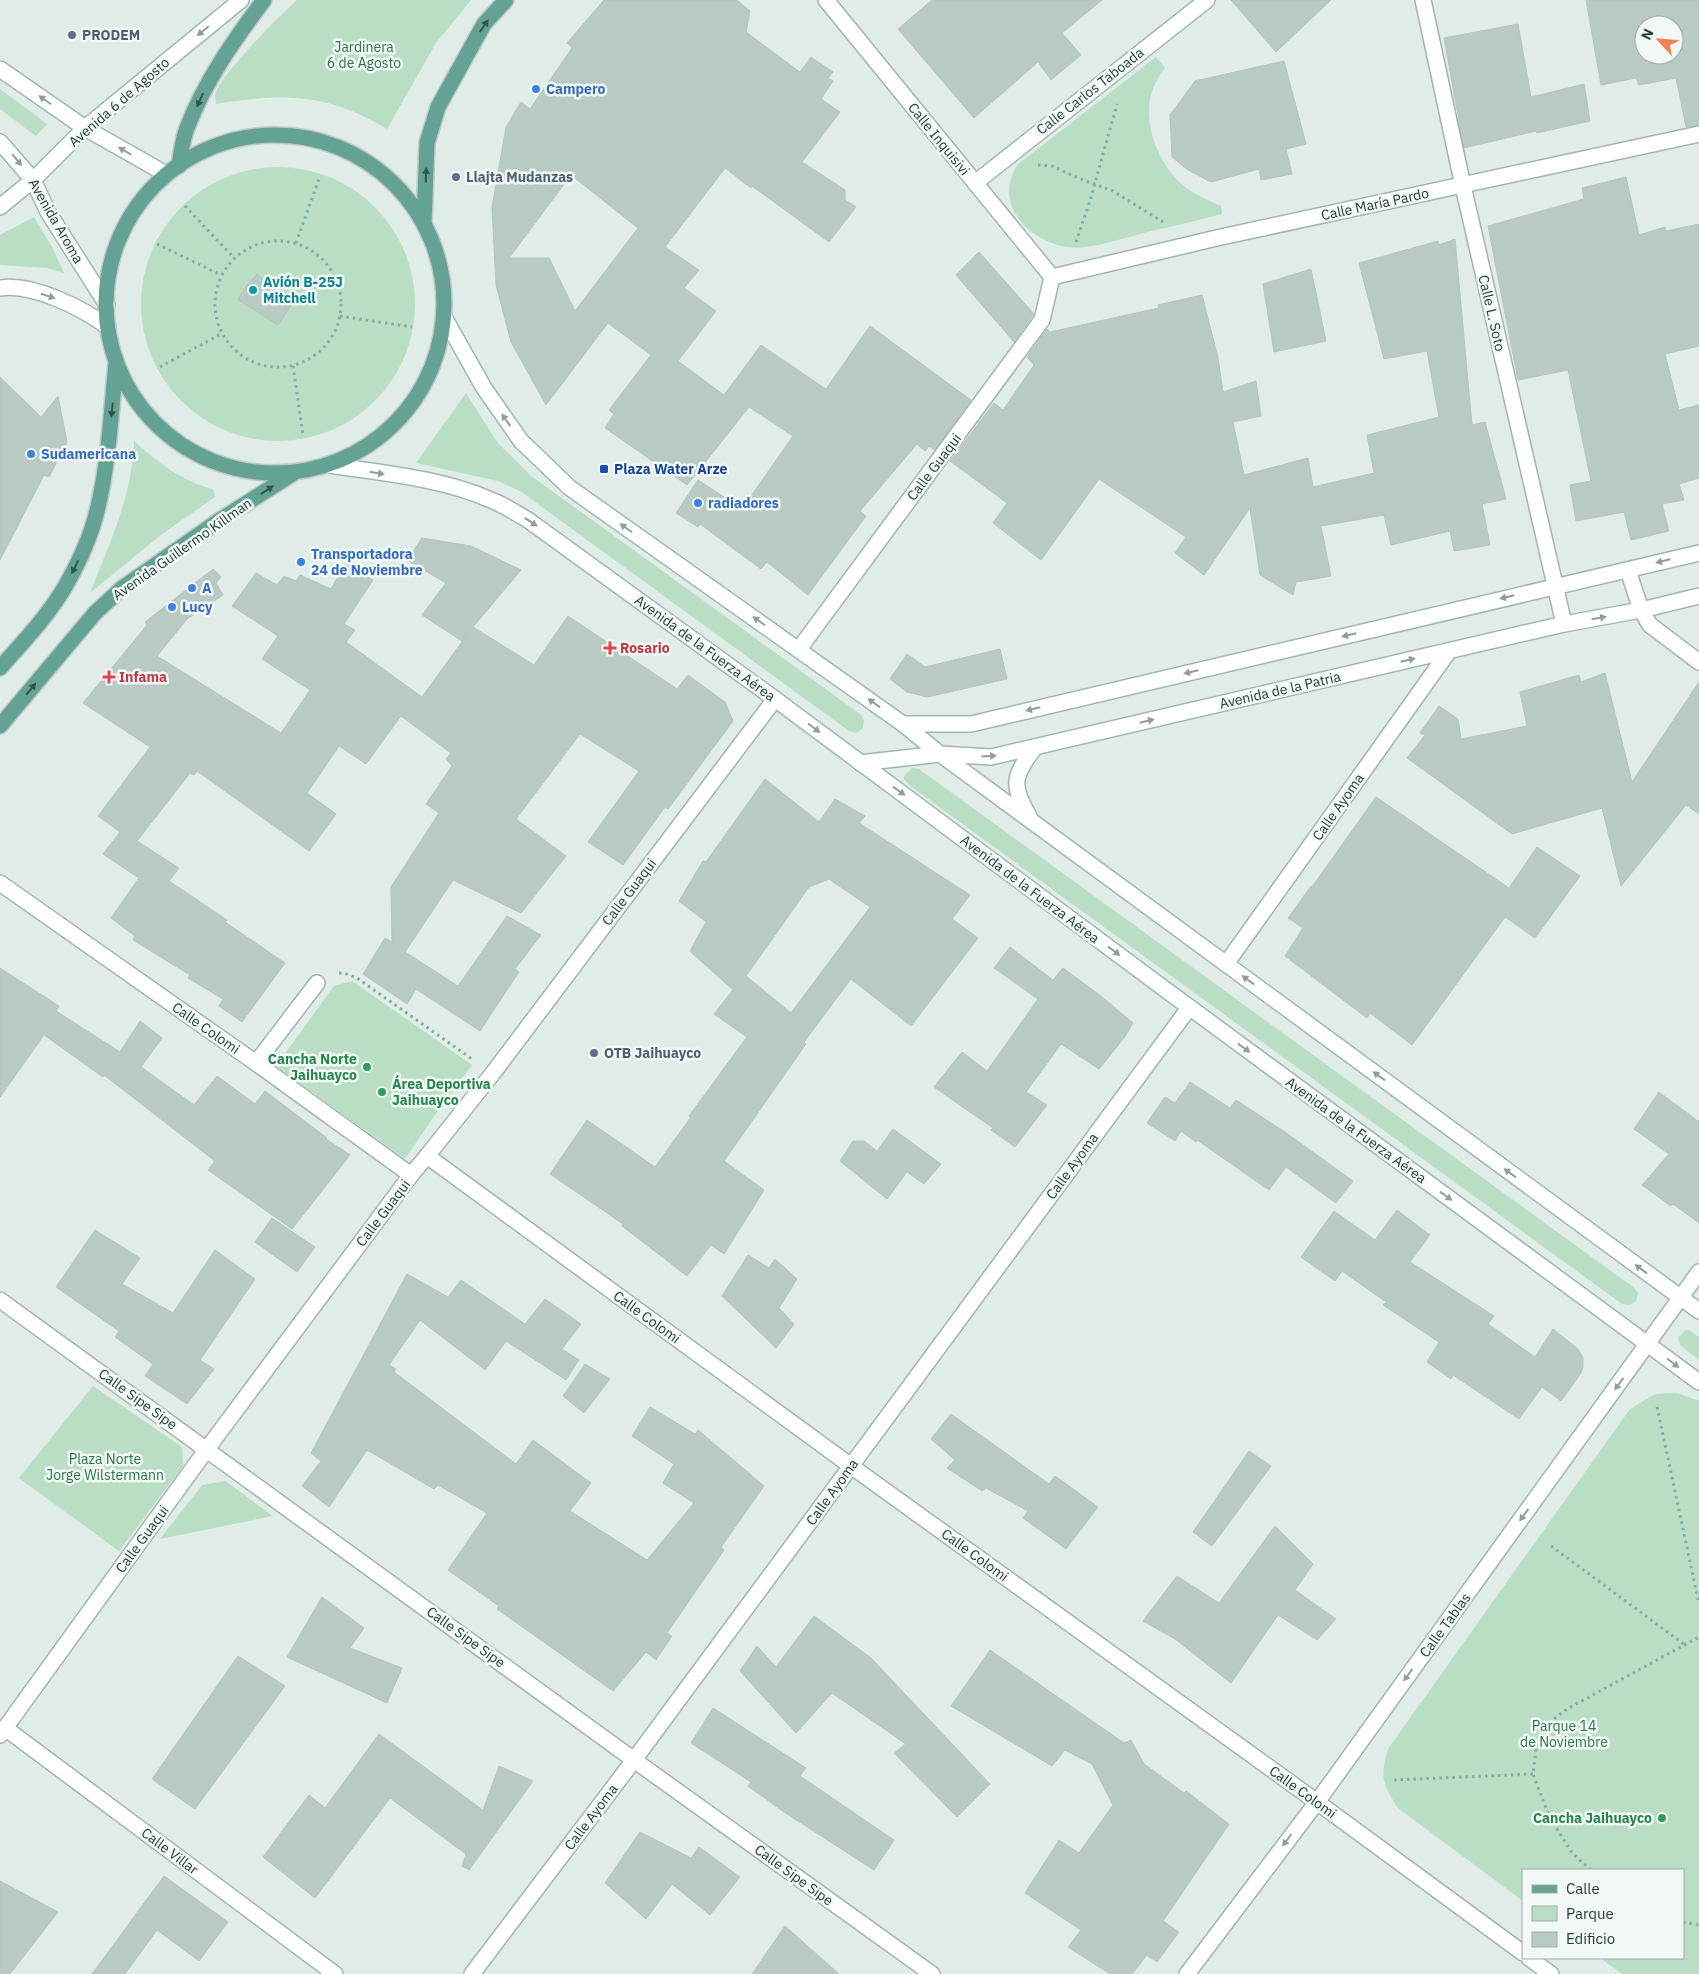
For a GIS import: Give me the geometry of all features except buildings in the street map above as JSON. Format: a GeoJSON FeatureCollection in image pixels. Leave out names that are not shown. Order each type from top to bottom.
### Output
{"type":"FeatureCollection","features":[{"type":"Feature","properties":{"kind":"main road"},"geometry":{"type":"LineString","coordinates":[[178,166],[186,130],[204,89],[238,34],[264,0]]}},
{"type":"Feature","properties":{"kind":"main road"},"geometry":{"type":"LineString","coordinates":[[424,223],[427,143],[438,107],[484,24],[506,0]]}},
{"type":"Feature","properties":{"kind":"main road"},"geometry":{"type":"LineString","coordinates":[[267,135],[294,136],[321,141],[346,150],[384,175],[409,201],[424,223],[432,241],[442,278],[444,316],[440,341],[422,387],[408,408],[392,426],[373,442],[352,455],[329,465],[294,473],[262,473],[230,468],[200,457],[173,439],[149,417],[130,391],[117,362],[108,328],[108,282],[120,238],[140,204],[160,179],[178,166],[215,146],[241,139],[267,135]]}},
{"type":"Feature","properties":{"kind":"main road"},"geometry":{"type":"LineString","coordinates":[[0,668],[51,607],[66,585],[84,549],[97,511],[117,362]]}},
{"type":"Feature","properties":{"kind":"main road","name":"Avenida Guillermo Killman"},"geometry":{"type":"LineString","coordinates":[[0,726],[95,613],[121,589],[220,520],[294,473]]}},
{"type":"Feature","properties":{"kind":"street","name":"Avenida 6 de Agosto"},"geometry":{"type":"LineString","coordinates":[[0,206],[33,180],[85,128],[241,0]]}},
{"type":"Feature","properties":{"kind":"street","name":"Calle Inquisivi"},"geometry":{"type":"LineString","coordinates":[[826,0],[1052,277]]}},
{"type":"Feature","properties":{"kind":"street","name":"Calle Carlos Taboada"},"geometry":{"type":"LineString","coordinates":[[975,183],[1206,0]]}},
{"type":"Feature","properties":{"kind":"street","name":"Calle L. Soto"},"geometry":{"type":"LineString","coordinates":[[1423,0],[1463,186],[1564,624]]}},
{"type":"Feature","properties":{"kind":"street"},"geometry":{"type":"LineString","coordinates":[[0,69],[85,128],[166,174]]}},
{"type":"Feature","properties":{"kind":"street","name":"Calle María Pardo"},"geometry":{"type":"LineString","coordinates":[[1052,277],[1221,237],[1699,134]]}},
{"type":"Feature","properties":{"kind":"street","name":"Avenida Aroma"},"geometry":{"type":"LineString","coordinates":[[0,142],[33,180],[48,212],[107,306]]}},
{"type":"Feature","properties":{"kind":"street","name":"Calle Guaqui"},"geometry":{"type":"LineString","coordinates":[[799,649],[1042,320],[1052,277]]}},
{"type":"Feature","properties":{"kind":"street"},"geometry":{"type":"LineString","coordinates":[[0,288],[16,288],[66,302],[89,314],[108,328]]}},
{"type":"Feature","properties":{"kind":"street"},"geometry":{"type":"LineString","coordinates":[[444,316],[484,388],[521,441],[570,488],[903,724],[940,754],[1032,822],[1699,1311]]}},
{"type":"Feature","properties":{"kind":"street","name":"Avenida de la Fuerza Aérea"},"geometry":{"type":"LineString","coordinates":[[329,465],[464,490],[492,500],[528,520],[775,699],[1189,1008],[1699,1382]]}},
{"type":"Feature","properties":{"kind":"street"},"geometry":{"type":"LineString","coordinates":[[903,724],[971,724],[1699,552]]}},
{"type":"Feature","properties":{"kind":"street"},"geometry":{"type":"LineString","coordinates":[[1628,570],[1641,610],[1650,625],[1699,662]]}},
{"type":"Feature","properties":{"kind":"street","name":"Avenida de la Patria"},"geometry":{"type":"LineString","coordinates":[[860,763],[940,754],[990,757],[1564,624],[1641,610],[1699,596]]}},
{"type":"Feature","properties":{"kind":"street","name":"Calle Ayoma"},"geometry":{"type":"LineString","coordinates":[[1226,964],[1449,651]]}},
{"type":"Feature","properties":{"kind":"street","name":"Calle Guaqui"},"geometry":{"type":"LineString","coordinates":[[2,1731],[410,1175],[492,1073],[775,699]]}},
{"type":"Feature","properties":{"kind":"street"},"geometry":{"type":"LineString","coordinates":[[1032,822],[1019,800],[1016,782],[1020,767],[1035,747]]}},
{"type":"Feature","properties":{"kind":"street","name":"Calle Colomi"},"geometry":{"type":"LineString","coordinates":[[0,882],[256,1063],[410,1175]]}},
{"type":"Feature","properties":{"kind":"street"},"geometry":{"type":"LineString","coordinates":[[256,1063],[316,983]]}},
{"type":"Feature","properties":{"kind":"street","name":"Calle Ayoma"},"geometry":{"type":"LineString","coordinates":[[472,1974],[634,1760],[1189,1008]]}},
{"type":"Feature","properties":{"kind":"street","name":"Calle Colomi"},"geometry":{"type":"LineString","coordinates":[[427,1156],[1522,1952]]}},
{"type":"Feature","properties":{"kind":"street","name":"Calle Tablas"},"geometry":{"type":"LineString","coordinates":[[1187,1974],[1317,1802],[1699,1272]]}},
{"type":"Feature","properties":{"kind":"street","name":"Calle Sipe Sipe"},"geometry":{"type":"LineString","coordinates":[[0,1300],[932,1974]]}},
{"type":"Feature","properties":{"kind":"street","name":"Calle Villar"},"geometry":{"type":"LineString","coordinates":[[2,1731],[335,1974]]}},
{"type":"Feature","properties":{"kind":"street"},"geometry":{"type":"LineString","coordinates":[[1530,1959],[1551,1974]]}},
{"type":"Feature","properties":{"kind":"path"},"geometry":{"type":"LineString","coordinates":[[1076,242],[1118,100]]}},
{"type":"Feature","properties":{"kind":"path"},"geometry":{"type":"LineString","coordinates":[[1031,166],[1052,166],[1113,191],[1163,222]]}},
{"type":"Feature","properties":{"kind":"path"},"geometry":{"type":"LineString","coordinates":[[296,243],[320,176]]}},
{"type":"Feature","properties":{"kind":"path"},"geometry":{"type":"LineString","coordinates":[[185,206],[234,258]]}},
{"type":"Feature","properties":{"kind":"path"},"geometry":{"type":"LineString","coordinates":[[280,240],[296,243],[313,250],[327,263],[332,271],[341,298],[340,316],[334,333],[323,348],[310,359],[293,366],[272,368],[252,362],[234,351],[221,334],[215,315],[215,295],[221,275],[234,258],[247,248],[263,242],[280,240]]}},
{"type":"Feature","properties":{"kind":"path"},"geometry":{"type":"LineString","coordinates":[[157,244],[221,275]]}},
{"type":"Feature","properties":{"kind":"path"},"geometry":{"type":"LineString","coordinates":[[340,316],[412,327]]}},
{"type":"Feature","properties":{"kind":"path"},"geometry":{"type":"LineString","coordinates":[[160,367],[221,334]]}},
{"type":"Feature","properties":{"kind":"path"},"geometry":{"type":"LineString","coordinates":[[293,366],[303,435]]}},
{"type":"Feature","properties":{"kind":"path"},"geometry":{"type":"LineString","coordinates":[[316,983],[331,974],[344,973],[356,978],[492,1073]]}},
{"type":"Feature","properties":{"kind":"path"},"geometry":{"type":"LineString","coordinates":[[1657,1407],[1699,1604]]}},
{"type":"Feature","properties":{"kind":"path"},"geometry":{"type":"LineString","coordinates":[[1551,1546],[1685,1645]]}},
{"type":"Feature","properties":{"kind":"path"},"geometry":{"type":"LineString","coordinates":[[1590,1869],[1572,1853],[1549,1816],[1533,1774],[1536,1749],[1546,1725],[1567,1709],[1699,1637]]}},
{"type":"Feature","properties":{"kind":"path"},"geometry":{"type":"LineString","coordinates":[[1394,1780],[1533,1774]]}},
{"type":"Feature","properties":{"kind":"path"},"geometry":{"type":"LineString","coordinates":[[1684,1922],[1699,1925]]}},
{"type":"Feature","properties":{"kind":"green space","name":"Jardinera 6 de Agosto"},"geometry":{"type":"Polygon","coordinates":[[[297,0],[471,0],[436,43],[387,129],[345,108],[304,99],[263,98],[216,104],[215,96],[226,76],[250,47],[297,0]]]}},
{"type":"Feature","properties":{"kind":"green space"},"geometry":{"type":"Polygon","coordinates":[[[1156,57],[1165,68],[1152,91],[1150,99],[1150,123],[1156,147],[1175,178],[1193,192],[1221,206],[1222,214],[1087,247],[1077,248],[1057,245],[1038,237],[1023,224],[1013,210],[1009,191],[1011,178],[1017,165],[1156,57]]]}},
{"type":"Feature","properties":{"kind":"green space"},"geometry":{"type":"Polygon","coordinates":[[[0,89],[47,124],[36,136],[0,109],[0,89]]]}},
{"type":"Feature","properties":{"kind":"green space"},"geometry":{"type":"Polygon","coordinates":[[[291,167],[331,177],[354,190],[375,207],[392,228],[405,251],[413,277],[415,304],[413,331],[405,357],[392,380],[375,401],[354,418],[331,431],[305,439],[265,441],[225,431],[213,425],[191,410],[172,391],[151,357],[143,331],[141,291],[151,251],[157,239],[172,217],[191,198],[225,177],[251,169],[291,167]]]}},
{"type":"Feature","properties":{"kind":"green space"},"geometry":{"type":"Polygon","coordinates":[[[34,217],[52,247],[64,273],[48,268],[0,265],[0,235],[34,217]]]}},
{"type":"Feature","properties":{"kind":"green space"},"geometry":{"type":"Polygon","coordinates":[[[466,393],[497,442],[530,475],[860,714],[864,720],[863,728],[856,733],[849,731],[520,491],[498,481],[416,463],[466,393]]]}},
{"type":"Feature","properties":{"kind":"green space"},"geometry":{"type":"Polygon","coordinates":[[[134,441],[171,470],[201,486],[213,489],[215,497],[162,534],[90,593],[125,500],[133,461],[134,441]]]}},
{"type":"Feature","properties":{"kind":"green space"},"geometry":{"type":"Polygon","coordinates":[[[912,768],[919,769],[1633,1287],[1638,1293],[1636,1301],[1630,1305],[1622,1304],[909,785],[904,776],[912,768]]]}},
{"type":"Feature","properties":{"kind":"green space","name":"Cancha Norte Jaihuayco"},"geometry":{"type":"Polygon","coordinates":[[[352,981],[472,1065],[405,1159],[276,1066],[334,986],[352,981]]]}},
{"type":"Feature","properties":{"kind":"green space"},"geometry":{"type":"Polygon","coordinates":[[[1686,1330],[1699,1337],[1699,1360],[1680,1345],[1678,1337],[1686,1330]]]}},
{"type":"Feature","properties":{"kind":"green space","name":"Plaza Norte Jorge Wilstermann"},"geometry":{"type":"Polygon","coordinates":[[[93,1386],[182,1447],[183,1466],[119,1551],[19,1478],[93,1386]]]}},
{"type":"Feature","properties":{"kind":"green space","name":"Parque 14 de Noviembre"},"geometry":{"type":"Polygon","coordinates":[[[1677,1393],[1699,1401],[1699,1974],[1622,1974],[1601,1959],[1684,1959],[1684,1869],[1522,1869],[1522,1900],[1398,1808],[1386,1786],[1383,1774],[1388,1749],[1630,1409],[1655,1394],[1677,1393]]]}},
{"type":"Feature","properties":{"kind":"green space","name":"Plaza Norte Jorge Wilstermann"},"geometry":{"type":"Polygon","coordinates":[[[225,1481],[273,1516],[160,1539],[202,1485],[225,1481]]]}},
{"type":"Feature","properties":{"kind":"place","name":"PRODEM"},"geometry":{"type":"Point","coordinates":[72,35]}},
{"type":"Feature","properties":{"kind":"place","name":"Campero"},"geometry":{"type":"Point","coordinates":[536,89]}},
{"type":"Feature","properties":{"kind":"place","name":"Llajta Mudanzas"},"geometry":{"type":"Point","coordinates":[456,177]}},
{"type":"Feature","properties":{"kind":"place","name":"Avión B-25J Mitchell"},"geometry":{"type":"Point","coordinates":[253,290]}},
{"type":"Feature","properties":{"kind":"place","name":"Sudamericana"},"geometry":{"type":"Point","coordinates":[31,454]}},
{"type":"Feature","properties":{"kind":"place","name":"Plaza Water Arze"},"geometry":{"type":"Point","coordinates":[604,469]}},
{"type":"Feature","properties":{"kind":"place","name":"radiadores"},"geometry":{"type":"Point","coordinates":[698,503]}},
{"type":"Feature","properties":{"kind":"place","name":"Transportadora 24 de Noviembre"},"geometry":{"type":"Point","coordinates":[301,562]}},
{"type":"Feature","properties":{"kind":"place","name":"A"},"geometry":{"type":"Point","coordinates":[192,588]}},
{"type":"Feature","properties":{"kind":"place","name":"Lucy"},"geometry":{"type":"Point","coordinates":[172,607]}},
{"type":"Feature","properties":{"kind":"place","name":"Rosario"},"geometry":{"type":"Point","coordinates":[610,648]}},
{"type":"Feature","properties":{"kind":"place","name":"Infama"},"geometry":{"type":"Point","coordinates":[109,677]}},
{"type":"Feature","properties":{"kind":"place","name":"OTB Jaihuayco"},"geometry":{"type":"Point","coordinates":[594,1053]}},
{"type":"Feature","properties":{"kind":"place","name":"Cancha Norte Jaihuayco"},"geometry":{"type":"Point","coordinates":[367,1067]}},
{"type":"Feature","properties":{"kind":"place","name":"Área Deportiva Jaihuayco"},"geometry":{"type":"Point","coordinates":[382,1092]}},
{"type":"Feature","properties":{"kind":"place","name":"Cancha Jaihuayco"},"geometry":{"type":"Point","coordinates":[1662,1818]}}]}
